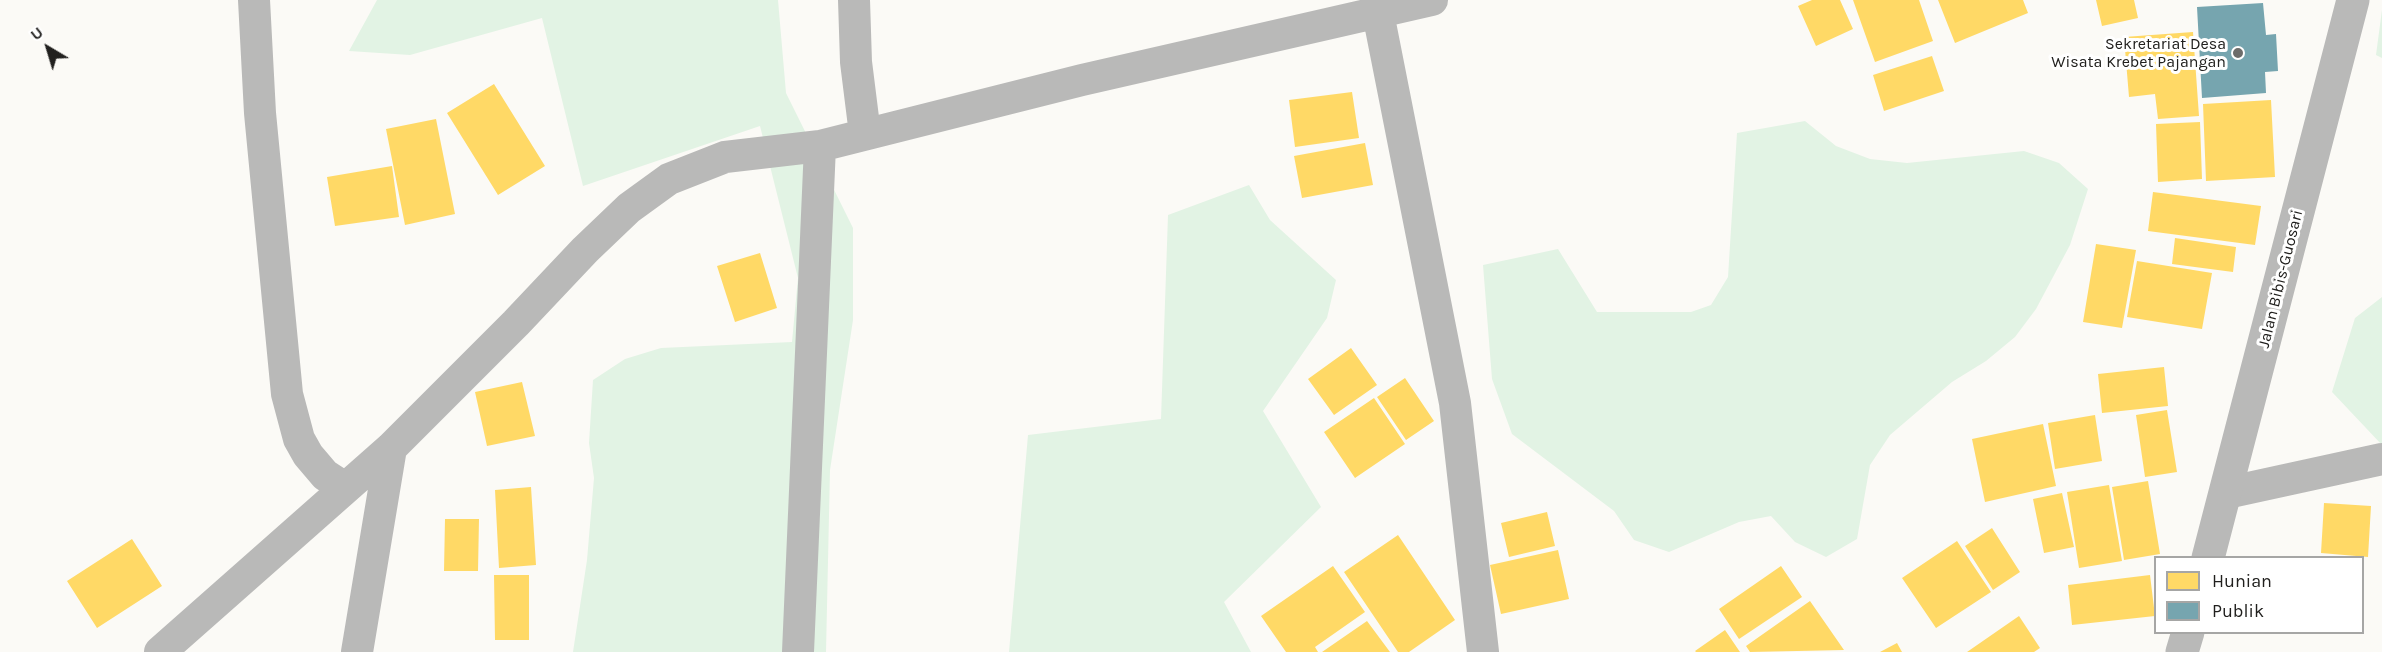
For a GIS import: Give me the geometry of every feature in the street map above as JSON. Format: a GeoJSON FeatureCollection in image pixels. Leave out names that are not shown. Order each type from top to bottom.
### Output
{"type":"FeatureCollection","features":[{"type":"Feature","properties":{"kind":"street"},"geometry":{"type":"LineString","coordinates":[[254,0],[260,113],[287,394],[298,439],[325,475],[345,488]]}},
{"type":"Feature","properties":{"kind":"street"},"geometry":{"type":"LineString","coordinates":[[854,0],[856,62],[865,134]]}},
{"type":"Feature","properties":{"kind":"street"},"geometry":{"type":"LineString","coordinates":[[160,652],[391,448],[516,323],[585,250],[629,208],[669,179],[725,157],[820,146],[1082,80],[1432,0]]}},
{"type":"Feature","properties":{"kind":"street","name":"Jalan Bibis-Guosari"},"geometry":{"type":"LineString","coordinates":[[2209,556],[2353,0]]}},
{"type":"Feature","properties":{"kind":"street"},"geometry":{"type":"LineString","coordinates":[[1378,13],[1455,403],[1483,652]]}},
{"type":"Feature","properties":{"kind":"street"},"geometry":{"type":"LineString","coordinates":[[798,652],[820,146]]}},
{"type":"Feature","properties":{"kind":"street"},"geometry":{"type":"LineString","coordinates":[[357,652],[391,448]]}},
{"type":"Feature","properties":{"kind":"street"},"geometry":{"type":"LineString","coordinates":[[2226,494],[2382,459]]}},
{"type":"Feature","properties":{"kind":"street"},"geometry":{"type":"LineString","coordinates":[[2182,652],[2187,634]]}},
{"type":"Feature","properties":{"kind":"green space"},"geometry":{"type":"Polygon","coordinates":[[[377,0],[778,0],[786,93],[853,228],[853,320],[830,470],[826,652],[573,652],[587,560],[594,478],[589,443],[593,380],[625,359],[661,348],[792,342],[798,278],[760,126],[583,186],[542,18],[410,55],[349,51],[377,0]]]}},
{"type":"Feature","properties":{"kind":"green space"},"geometry":{"type":"Polygon","coordinates":[[[2382,10],[2382,58],[2376,55],[2382,10]]]}},
{"type":"Feature","properties":{"kind":"green space"},"geometry":{"type":"Polygon","coordinates":[[[1805,121],[1836,146],[1870,159],[1907,163],[2024,151],[2059,163],[2088,189],[2070,245],[2036,309],[2015,337],[1986,361],[1952,382],[1890,435],[1870,465],[1857,539],[1826,557],[1795,542],[1771,516],[1739,522],[1669,552],[1634,540],[1614,511],[1512,434],[1492,379],[1483,265],[1558,249],[1597,312],[1691,312],[1711,305],[1728,277],[1737,133],[1805,121]]]}},
{"type":"Feature","properties":{"kind":"green space"},"geometry":{"type":"Polygon","coordinates":[[[1249,185],[1270,220],[1336,280],[1327,318],[1263,411],[1321,507],[1224,602],[1251,652],[1009,652],[1028,435],[1161,419],[1168,215],[1249,185]]]}},
{"type":"Feature","properties":{"kind":"green space"},"geometry":{"type":"Polygon","coordinates":[[[2382,297],[2382,445],[2332,392],[2355,318],[2382,297]]]}},
{"type":"Feature","properties":{"kind":"building: Hunian"},"geometry":{"type":"Polygon","coordinates":[[[1812,0],[1840,0],[1853,29],[1816,46],[1798,6],[1812,0]]]}},
{"type":"Feature","properties":{"kind":"building: Hunian"},"geometry":{"type":"Polygon","coordinates":[[[1853,0],[1919,0],[1933,41],[1875,62],[1853,0]]]}},
{"type":"Feature","properties":{"kind":"building: Hunian"},"geometry":{"type":"Polygon","coordinates":[[[1938,0],[2023,0],[2028,13],[1955,43],[1938,0]]]}},
{"type":"Feature","properties":{"kind":"building: Hunian"},"geometry":{"type":"Polygon","coordinates":[[[2096,0],[2134,0],[2138,18],[2102,26],[2096,0]]]}},
{"type":"Feature","properties":{"kind":"building: Hunian"},"geometry":{"type":"Polygon","coordinates":[[[2193,32],[2199,116],[2158,119],[2155,94],[2129,97],[2124,37],[2193,32]]]}},
{"type":"Feature","properties":{"kind":"building: Hunian"},"geometry":{"type":"Polygon","coordinates":[[[1932,56],[1944,91],[1884,111],[1873,75],[1932,56]]]}},
{"type":"Feature","properties":{"kind":"building: Hunian"},"geometry":{"type":"Polygon","coordinates":[[[494,84],[545,166],[498,195],[447,113],[494,84]]]}},
{"type":"Feature","properties":{"kind":"building: Hunian"},"geometry":{"type":"Polygon","coordinates":[[[1352,92],[1359,138],[1295,147],[1289,100],[1352,92]]]}},
{"type":"Feature","properties":{"kind":"building: Hunian"},"geometry":{"type":"Polygon","coordinates":[[[2271,100],[2275,177],[2206,181],[2203,104],[2271,100]]]}},
{"type":"Feature","properties":{"kind":"building: Hunian"},"geometry":{"type":"Polygon","coordinates":[[[436,119],[455,214],[405,225],[386,129],[436,119]]]}},
{"type":"Feature","properties":{"kind":"building: Hunian"},"geometry":{"type":"Polygon","coordinates":[[[2200,122],[2202,179],[2158,182],[2156,124],[2200,122]]]}},
{"type":"Feature","properties":{"kind":"building: Hunian"},"geometry":{"type":"Polygon","coordinates":[[[1365,143],[1373,185],[1302,198],[1294,156],[1365,143]]]}},
{"type":"Feature","properties":{"kind":"building: Hunian"},"geometry":{"type":"Polygon","coordinates":[[[392,166],[399,217],[335,226],[327,177],[392,166]]]}},
{"type":"Feature","properties":{"kind":"building: Hunian"},"geometry":{"type":"Polygon","coordinates":[[[2153,192],[2261,206],[2255,245],[2148,231],[2153,192]]]}},
{"type":"Feature","properties":{"kind":"building: Hunian"},"geometry":{"type":"Polygon","coordinates":[[[2175,238],[2236,247],[2233,272],[2172,264],[2175,238]]]}},
{"type":"Feature","properties":{"kind":"building: Hunian"},"geometry":{"type":"Polygon","coordinates":[[[2096,244],[2136,250],[2122,328],[2083,322],[2096,244]]]}},
{"type":"Feature","properties":{"kind":"building: Hunian"},"geometry":{"type":"Polygon","coordinates":[[[760,253],[777,308],[735,322],[717,266],[760,253]]]}},
{"type":"Feature","properties":{"kind":"building: Hunian"},"geometry":{"type":"Polygon","coordinates":[[[2137,261],[2212,273],[2202,329],[2127,317],[2137,261]]]}},
{"type":"Feature","properties":{"kind":"building: Hunian"},"geometry":{"type":"Polygon","coordinates":[[[1351,348],[1377,385],[1334,415],[1308,379],[1351,348]]]}},
{"type":"Feature","properties":{"kind":"building: Hunian"},"geometry":{"type":"Polygon","coordinates":[[[2164,367],[2168,406],[2102,413],[2098,374],[2164,367]]]}},
{"type":"Feature","properties":{"kind":"building: Hunian"},"geometry":{"type":"Polygon","coordinates":[[[1405,378],[1434,421],[1406,440],[1377,397],[1405,378]]]}},
{"type":"Feature","properties":{"kind":"building: Hunian"},"geometry":{"type":"Polygon","coordinates":[[[522,382],[535,436],[487,446],[475,392],[522,382]]]}},
{"type":"Feature","properties":{"kind":"building: Hunian"},"geometry":{"type":"Polygon","coordinates":[[[1374,398],[1405,444],[1355,478],[1324,432],[1374,398]]]}},
{"type":"Feature","properties":{"kind":"building: Hunian"},"geometry":{"type":"Polygon","coordinates":[[[2167,410],[2177,472],[2145,477],[2136,415],[2167,410]]]}},
{"type":"Feature","properties":{"kind":"building: Hunian"},"geometry":{"type":"Polygon","coordinates":[[[2095,415],[2102,461],[2055,469],[2048,423],[2095,415]]]}},
{"type":"Feature","properties":{"kind":"building: Hunian"},"geometry":{"type":"Polygon","coordinates":[[[2043,424],[2056,486],[1985,502],[1972,439],[2043,424]]]}},
{"type":"Feature","properties":{"kind":"building: Hunian"},"geometry":{"type":"Polygon","coordinates":[[[2148,481],[2160,554],[2124,560],[2112,487],[2148,481]]]}},
{"type":"Feature","properties":{"kind":"building: Hunian"},"geometry":{"type":"Polygon","coordinates":[[[2109,485],[2122,561],[2079,568],[2067,492],[2109,485]]]}},
{"type":"Feature","properties":{"kind":"building: Hunian"},"geometry":{"type":"Polygon","coordinates":[[[531,487],[536,565],[499,568],[495,490],[531,487]]]}},
{"type":"Feature","properties":{"kind":"building: Hunian"},"geometry":{"type":"Polygon","coordinates":[[[2062,493],[2074,547],[2044,553],[2033,499],[2062,493]]]}},
{"type":"Feature","properties":{"kind":"building: Hunian"},"geometry":{"type":"Polygon","coordinates":[[[2324,503],[2371,506],[2368,557],[2321,553],[2324,503]]]}},
{"type":"Feature","properties":{"kind":"building: Hunian"},"geometry":{"type":"Polygon","coordinates":[[[1547,512],[1555,546],[1509,557],[1501,523],[1547,512]]]}},
{"type":"Feature","properties":{"kind":"building: Hunian"},"geometry":{"type":"Polygon","coordinates":[[[445,519],[479,519],[478,571],[444,571],[445,519]]]}},
{"type":"Feature","properties":{"kind":"building: Hunian"},"geometry":{"type":"Polygon","coordinates":[[[1992,528],[2020,572],[1993,590],[1965,546],[1992,528]]]}},
{"type":"Feature","properties":{"kind":"building: Hunian"},"geometry":{"type":"Polygon","coordinates":[[[1398,535],[1455,620],[1409,652],[1398,652],[1344,572],[1398,535]]]}},
{"type":"Feature","properties":{"kind":"building: Hunian"},"geometry":{"type":"Polygon","coordinates":[[[132,539],[162,586],[97,628],[67,581],[132,539]]]}},
{"type":"Feature","properties":{"kind":"building: Hunian"},"geometry":{"type":"Polygon","coordinates":[[[1957,541],[1991,592],[1936,628],[1902,578],[1957,541]]]}},
{"type":"Feature","properties":{"kind":"building: Hunian"},"geometry":{"type":"Polygon","coordinates":[[[1558,550],[1569,599],[1501,614],[1490,565],[1558,550]]]}},
{"type":"Feature","properties":{"kind":"building: Hunian"},"geometry":{"type":"Polygon","coordinates":[[[1333,566],[1365,612],[1315,647],[1318,652],[1286,652],[1261,616],[1333,566]]]}},
{"type":"Feature","properties":{"kind":"building: Hunian"},"geometry":{"type":"Polygon","coordinates":[[[1781,566],[1802,597],[1739,639],[1719,609],[1781,566]]]}},
{"type":"Feature","properties":{"kind":"building: Hunian"},"geometry":{"type":"Polygon","coordinates":[[[494,575],[529,575],[529,640],[495,640],[494,575]]]}},
{"type":"Feature","properties":{"kind":"building: Hunian"},"geometry":{"type":"Polygon","coordinates":[[[2150,575],[2154,616],[2072,625],[2068,585],[2150,575]]]}},
{"type":"Feature","properties":{"kind":"building: Hunian"},"geometry":{"type":"Polygon","coordinates":[[[1810,601],[1844,650],[1750,652],[1746,646],[1810,601]]]}},
{"type":"Feature","properties":{"kind":"building: Hunian"},"geometry":{"type":"Polygon","coordinates":[[[2019,616],[2040,648],[2034,652],[1967,652],[2019,616]]]}},
{"type":"Feature","properties":{"kind":"building: Hunian"},"geometry":{"type":"Polygon","coordinates":[[[1367,621],[1390,652],[1322,652],[1367,621]]]}},
{"type":"Feature","properties":{"kind":"building: Hunian"},"geometry":{"type":"Polygon","coordinates":[[[1725,630],[1740,652],[1695,651],[1725,630]]]}},
{"type":"Feature","properties":{"kind":"building: Hunian"},"geometry":{"type":"Polygon","coordinates":[[[1897,643],[1902,652],[1880,652],[1897,643]]]}},
{"type":"Feature","properties":{"kind":"building: Publik","name":"Sekretariat Desa Wisata Krebet Pajangan"},"geometry":{"type":"Polygon","coordinates":[[[2263,3],[2266,35],[2276,34],[2278,71],[2265,72],[2266,93],[2202,98],[2197,7],[2263,3]]]}},
{"type":"Feature","properties":{"kind":"place","name":"Sekretariat Desa Wisata Krebet Pajangan"},"geometry":{"type":"Point","coordinates":[2238,53]}}]}
